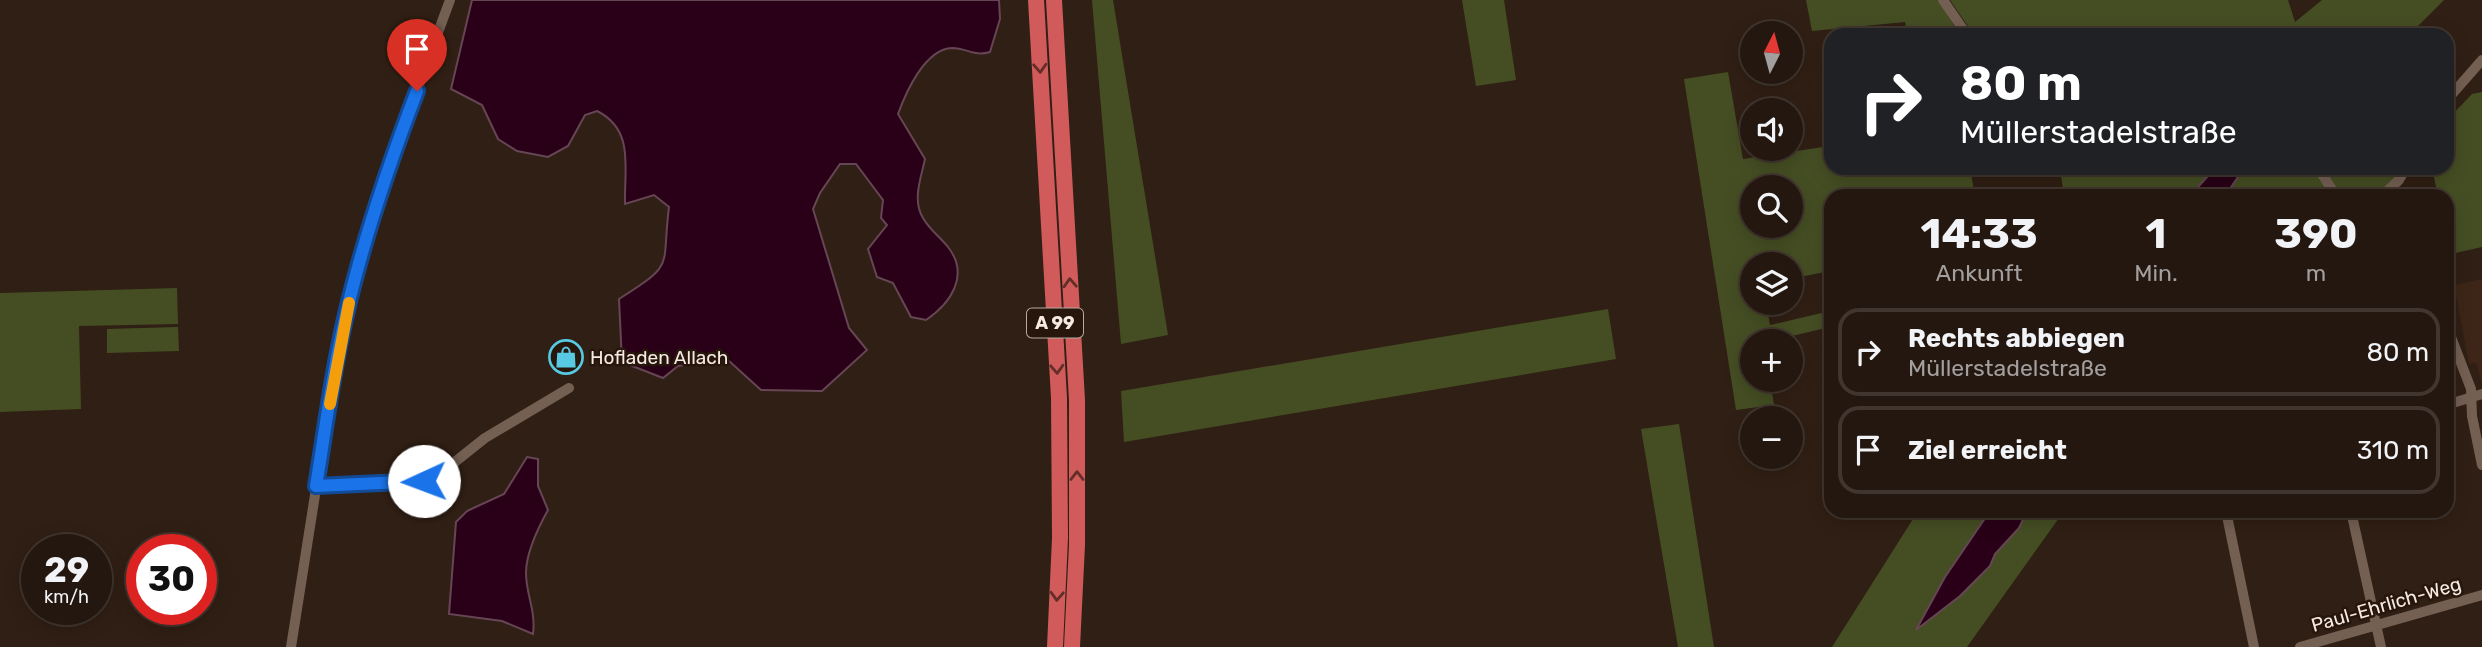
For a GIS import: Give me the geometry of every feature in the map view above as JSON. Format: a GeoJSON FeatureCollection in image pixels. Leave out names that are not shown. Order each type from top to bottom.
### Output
{"type":"FeatureCollection","features":[{"type":"Feature","properties":{"kind":"highway","name":"A 99"},"geometry":{"type":"LineString","coordinates":[[1036,0],[1059,398],[1060,538],[1055,647]]}},
{"type":"Feature","properties":{"kind":"highway","name":"A 99"},"geometry":{"type":"LineString","coordinates":[[1054,0],[1077,400],[1077,545],[1072,647]]}},
{"type":"Feature","properties":{"kind":"street"},"geometry":{"type":"LineString","coordinates":[[291,647],[340,343],[353,286],[392,157],[450,0]]}},
{"type":"Feature","properties":{"kind":"street"},"geometry":{"type":"LineString","coordinates":[[1943,0],[1962,28]]}},
{"type":"Feature","properties":{"kind":"street"},"geometry":{"type":"LineString","coordinates":[[2454,91],[2482,60]]}},
{"type":"Feature","properties":{"kind":"street"},"geometry":{"type":"LineString","coordinates":[[2388,189],[2400,175]]}},
{"type":"Feature","properties":{"kind":"street"},"geometry":{"type":"LineString","coordinates":[[2454,342],[2478,396],[2472,416],[2482,465]]}},
{"type":"Feature","properties":{"kind":"street"},"geometry":{"type":"LineString","coordinates":[[316,486],[424,481],[436,477],[485,438],[569,388]]}},
{"type":"Feature","properties":{"kind":"street"},"geometry":{"type":"LineString","coordinates":[[2454,403],[2478,396]]}},
{"type":"Feature","properties":{"kind":"street"},"geometry":{"type":"LineString","coordinates":[[2227,518],[2254,647]]}},
{"type":"Feature","properties":{"kind":"street"},"geometry":{"type":"LineString","coordinates":[[2352,518],[2381,647]]}},
{"type":"Feature","properties":{"kind":"street","name":"Paul-Ehrlich-Weg"},"geometry":{"type":"LineString","coordinates":[[2300,647],[2482,595]]}},
{"type":"Feature","properties":{"kind":"shaded area"},"geometry":{"type":"Polygon","coordinates":[[[472,0],[999,0],[1000,19],[990,52],[979,53],[952,48],[933,56],[918,73],[898,114],[925,159],[918,189],[920,211],[928,226],[954,257],[957,278],[950,297],[926,320],[911,317],[893,283],[877,277],[868,249],[887,225],[881,218],[883,200],[856,164],[840,164],[820,193],[813,209],[849,328],[867,350],[822,391],[761,390],[728,360],[678,366],[663,378],[622,362],[619,299],[650,278],[663,262],[669,207],[654,195],[625,204],[626,164],[622,139],[609,119],[597,111],[585,115],[568,146],[548,157],[517,151],[498,139],[482,105],[451,89],[472,0]]]}},
{"type":"Feature","properties":{"kind":"shaded area"},"geometry":{"type":"Polygon","coordinates":[[[2209,175],[2239,175],[2230,189],[2196,189],[2209,175]]]}},
{"type":"Feature","properties":{"kind":"shaded area"},"geometry":{"type":"Polygon","coordinates":[[[2482,279],[2482,383],[2476,363],[2469,364],[2454,285],[2482,279]]]}},
{"type":"Feature","properties":{"kind":"shaded area"},"geometry":{"type":"Polygon","coordinates":[[[527,457],[538,459],[538,486],[548,510],[533,540],[527,565],[526,581],[533,617],[533,634],[502,621],[449,614],[456,522],[467,511],[504,494],[527,457]]]}},
{"type":"Feature","properties":{"kind":"shaded area"},"geometry":{"type":"Polygon","coordinates":[[[1985,518],[2024,518],[2019,528],[1995,554],[1990,566],[1960,596],[1916,630],[1945,577],[1985,518]]]}},
{"type":"Feature","properties":{"kind":"green space"},"geometry":{"type":"Polygon","coordinates":[[[1092,0],[1113,0],[1168,335],[1121,344],[1092,0]]]}},
{"type":"Feature","properties":{"kind":"green space"},"geometry":{"type":"Polygon","coordinates":[[[1462,0],[1504,0],[1516,80],[1476,86],[1462,0]]]}},
{"type":"Feature","properties":{"kind":"green space"},"geometry":{"type":"Polygon","coordinates":[[[1806,0],[1938,0],[1956,28],[1906,28],[1905,22],[1812,31],[1806,0]]]}},
{"type":"Feature","properties":{"kind":"green space"},"geometry":{"type":"Polygon","coordinates":[[[1950,0],[2288,0],[2295,22],[2322,0],[2444,0],[2416,28],[1969,28],[1950,0]]]}},
{"type":"Feature","properties":{"kind":"green space"},"geometry":{"type":"Polygon","coordinates":[[[1728,72],[1740,142],[1740,161],[1803,161],[1803,150],[1824,147],[1824,175],[1971,175],[1974,189],[1824,189],[1824,272],[1803,276],[1803,252],[1740,252],[1740,315],[1768,315],[1770,325],[1824,312],[1824,328],[1803,333],[1803,329],[1740,329],[1740,392],[1772,392],[1774,405],[1740,406],[1740,409],[1736,410],[1684,79],[1728,72]]]}},
{"type":"Feature","properties":{"kind":"green space"},"geometry":{"type":"Polygon","coordinates":[[[2482,92],[2482,247],[2454,253],[2454,189],[2436,189],[2434,175],[2454,175],[2454,113],[2472,94],[2482,92]]]}},
{"type":"Feature","properties":{"kind":"green space"},"geometry":{"type":"Polygon","coordinates":[[[2061,175],[2319,175],[2328,189],[2063,189],[2061,175]]]}},
{"type":"Feature","properties":{"kind":"green space"},"geometry":{"type":"Polygon","coordinates":[[[2327,175],[2398,175],[2384,189],[2336,189],[2327,175]]]}},
{"type":"Feature","properties":{"kind":"green space"},"geometry":{"type":"Polygon","coordinates":[[[177,288],[178,324],[79,326],[81,409],[0,412],[0,293],[177,288]]]}},
{"type":"Feature","properties":{"kind":"green space"},"geometry":{"type":"Polygon","coordinates":[[[1608,309],[1616,359],[1124,442],[1121,391],[1608,309]]]}},
{"type":"Feature","properties":{"kind":"green space"},"geometry":{"type":"Polygon","coordinates":[[[178,327],[179,351],[107,353],[107,329],[178,327]]]}},
{"type":"Feature","properties":{"kind":"green space"},"geometry":{"type":"Polygon","coordinates":[[[1679,424],[1714,647],[1678,647],[1641,429],[1679,424]]]}},
{"type":"Feature","properties":{"kind":"green space"},"geometry":{"type":"Polygon","coordinates":[[[1914,518],[2059,518],[1967,647],[1832,647],[1914,518]]]}},
{"type":"Feature","properties":{"kind":"slow traffic"},"geometry":{"type":"LineString","coordinates":[[330,404],[349,303]]}},
{"type":"Feature","properties":{"kind":"place","name":"Hofladen Allach"},"geometry":{"type":"Point","coordinates":[566,357]}},
{"type":"Feature","properties":{"kind":"route"},"geometry":{"type":"LineString","coordinates":[[417,91],[392,157],[353,286],[340,343],[316,486],[424,481]]}}]}
